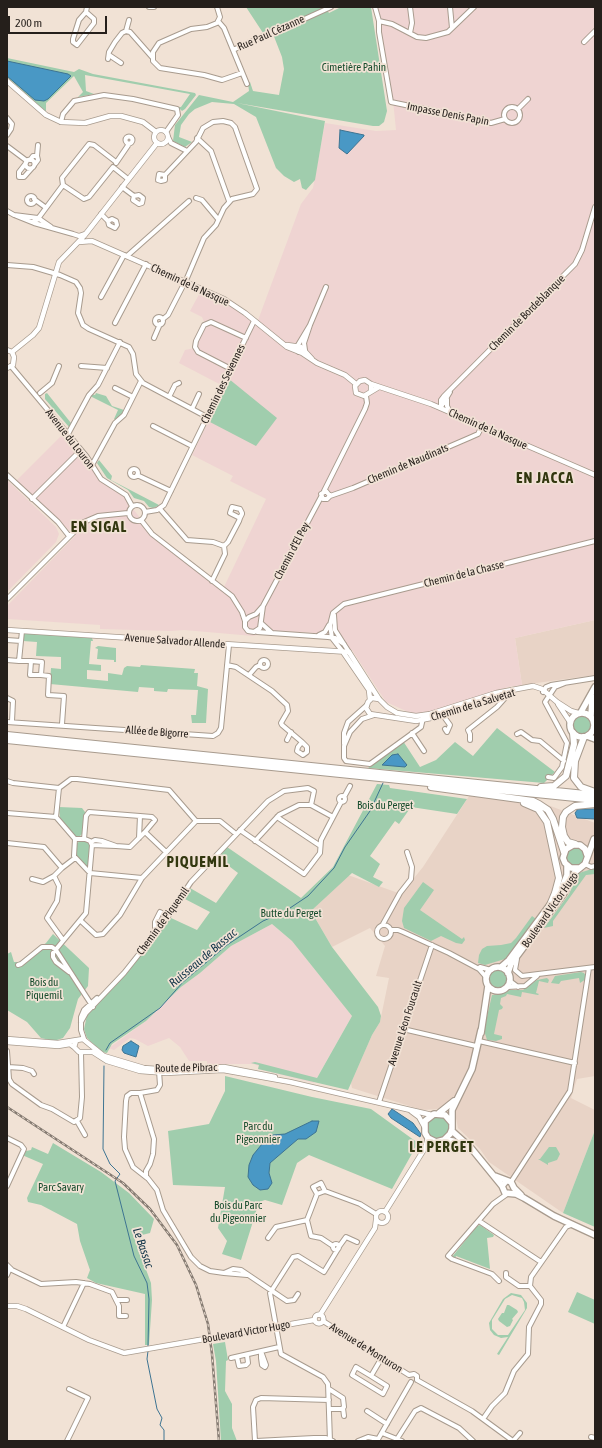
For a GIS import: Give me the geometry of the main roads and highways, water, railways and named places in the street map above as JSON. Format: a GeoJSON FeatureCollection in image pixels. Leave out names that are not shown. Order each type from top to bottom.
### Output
{"type":"FeatureCollection","features":[{"type":"Feature","properties":{"kind":"highway"},"geometry":{"type":"LineString","coordinates":[[509,787],[549,787],[563,780],[567,772],[573,749],[573,733]]}},
{"type":"Feature","properties":{"kind":"highway"},"geometry":{"type":"LineString","coordinates":[[7,735],[595,795]]}},
{"type":"Feature","properties":{"kind":"highway"},"geometry":{"type":"LineString","coordinates":[[586,737],[575,760],[574,778],[581,787],[595,792]]}},
{"type":"Feature","properties":{"kind":"highway"},"geometry":{"type":"LineString","coordinates":[[7,740],[595,800]]}},
{"type":"Feature","properties":{"kind":"highway"},"geometry":{"type":"LineString","coordinates":[[386,779],[461,793],[533,802],[548,810],[556,825],[564,852]]}},
{"type":"Feature","properties":{"kind":"highway"},"geometry":{"type":"LineString","coordinates":[[511,799],[538,809],[547,822],[559,878],[550,905]]}},
{"type":"Feature","properties":{"kind":"highway"},"geometry":{"type":"LineString","coordinates":[[577,845],[568,842],[564,836],[562,827],[563,817],[566,812],[574,806],[595,804]]}},
{"type":"Feature","properties":{"kind":"main road"},"geometry":{"type":"LineString","coordinates":[[595,687],[592,695],[570,722],[573,733],[595,739]]}},
{"type":"Feature","properties":{"kind":"main road"},"geometry":{"type":"LineString","coordinates":[[591,716],[592,695]]}},
{"type":"Feature","properties":{"kind":"main road"},"geometry":{"type":"LineString","coordinates":[[579,712],[591,716],[595,721],[594,731],[586,737]]}},
{"type":"Feature","properties":{"kind":"main road"},"geometry":{"type":"LineString","coordinates":[[595,839],[582,866],[573,868],[567,866],[564,860],[564,852],[568,847],[595,839]]}},
{"type":"Feature","properties":{"kind":"main road"},"geometry":{"type":"LineString","coordinates":[[577,845],[585,849],[587,856]]}},
{"type":"Feature","properties":{"kind":"main road","name":"Boulevard Victor Hugo"},"geometry":{"type":"LineString","coordinates":[[501,968],[509,960],[564,884],[567,866]]}},
{"type":"Feature","properties":{"kind":"main road","name":"Boulevard Victor Hugo"},"geometry":{"type":"LineString","coordinates":[[508,973],[511,964],[562,897],[575,872],[582,866]]}},
{"type":"Feature","properties":{"kind":"main road"},"geometry":{"type":"LineString","coordinates":[[444,1140],[452,1131],[452,1110],[472,1069],[475,1058],[487,999],[488,986],[486,977],[491,970],[501,968],[508,973],[510,981],[507,987],[502,990],[494,990],[488,986]]}},
{"type":"Feature","properties":{"kind":"main road"},"geometry":{"type":"LineString","coordinates":[[487,999],[494,990]]}},
{"type":"Feature","properties":{"kind":"main road"},"geometry":{"type":"LineString","coordinates":[[439,1114],[447,1108],[464,1087]]}},
{"type":"Feature","properties":{"kind":"main road"},"geometry":{"type":"LineString","coordinates":[[451,1122],[445,1115],[432,1115],[427,1119],[424,1126],[428,1138],[436,1142],[444,1140],[453,1141],[472,1150]]}},
{"type":"Feature","properties":{"kind":"main road"},"geometry":{"type":"LineString","coordinates":[[452,1131],[472,1150],[507,1190],[572,1225],[595,1235]]}},
{"type":"Feature","properties":{"kind":"main road"},"geometry":{"type":"LineString","coordinates":[[494,1176],[509,1182]]}},
{"type":"Feature","properties":{"kind":"main road"},"geometry":{"type":"LineString","coordinates":[[507,1190],[509,1182]]}},
{"type":"Feature","properties":{"kind":"main road"},"geometry":{"type":"LineString","coordinates":[[507,1190],[509,1182]]}},
{"type":"Feature","properties":{"kind":"water"},"geometry":{"type":"Polygon","coordinates":[[[7,61],[68,74],[71,76],[48,99],[44,101],[35,100],[7,76],[7,61]]]}},
{"type":"Feature","properties":{"kind":"water"},"geometry":{"type":"Polygon","coordinates":[[[340,130],[364,135],[347,154],[339,148],[340,130]]]}},
{"type":"Feature","properties":{"kind":"water"},"geometry":{"type":"Polygon","coordinates":[[[398,754],[407,765],[405,767],[382,765],[392,755],[398,754]]]}},
{"type":"Feature","properties":{"kind":"water"},"geometry":{"type":"Polygon","coordinates":[[[578,809],[595,809],[595,819],[577,818],[575,813],[578,809]]]}},
{"type":"Feature","properties":{"kind":"water"},"geometry":{"type":"Polygon","coordinates":[[[131,1041],[139,1046],[136,1057],[124,1053],[122,1050],[123,1046],[131,1041]]]}},
{"type":"Feature","properties":{"kind":"water"},"geometry":{"type":"Polygon","coordinates":[[[392,1109],[413,1123],[421,1134],[420,1137],[391,1118],[388,1114],[392,1109]]]}},
{"type":"Feature","properties":{"kind":"water"},"geometry":{"type":"Polygon","coordinates":[[[312,1121],[319,1121],[316,1132],[306,1139],[298,1139],[270,1163],[269,1173],[272,1183],[268,1189],[260,1190],[253,1185],[248,1177],[249,1165],[253,1155],[262,1144],[273,1135],[285,1134],[312,1121]]]}},
{"type":"Feature","properties":{"kind":"waterway","name":"Ruisseau de Bassac"},"geometry":{"type":"LineString","coordinates":[[106,1050],[110,1043],[160,1008],[183,982],[227,945],[263,921],[284,912],[308,896],[334,868],[345,847],[370,811],[383,783]]}},
{"type":"Feature","properties":{"kind":"waterway","name":"Le Bassac"},"geometry":{"type":"LineString","coordinates":[[104,1066],[103,1149],[110,1164],[120,1174],[115,1181],[134,1256],[147,1283],[149,1299],[148,1346]]}},
{"type":"Feature","properties":{"kind":"waterway","name":"Le Bassac"},"geometry":{"type":"LineString","coordinates":[[148,1351],[147,1359],[157,1409],[162,1418],[160,1425],[164,1430],[164,1441]]}},
{"type":"Feature","properties":{"kind":"railway"},"geometry":{"type":"LineString","coordinates":[[7,1107],[123,1183],[150,1209],[177,1245],[196,1285],[208,1324],[219,1441]]}},
{"type":"Feature","properties":{"kind":"district","name":"EN JACCA"},"geometry":{"type":"Point","coordinates":[545,478]}},
{"type":"Feature","properties":{"kind":"district","name":"EN SIGAL"},"geometry":{"type":"Point","coordinates":[99,527]}},
{"type":"Feature","properties":{"kind":"district","name":"PIQUEMIL"},"geometry":{"type":"Point","coordinates":[198,862]}},
{"type":"Feature","properties":{"kind":"district","name":"LE PERGET"},"geometry":{"type":"Point","coordinates":[442,1147]}},
{"type":"Feature","properties":{"kind":"park label","name":"Cimetière Pahin"},"geometry":{"type":"Point","coordinates":[354,68]}},
{"type":"Feature","properties":{"kind":"park label","name":"Bois du Perget"},"geometry":{"type":"Point","coordinates":[385,806]}},
{"type":"Feature","properties":{"kind":"park label","name":"Butte du Perget"},"geometry":{"type":"Point","coordinates":[291,914]}},
{"type":"Feature","properties":{"kind":"park label","name":"Bois du Piquemil"},"geometry":{"type":"Point","coordinates":[44,989]}},
{"type":"Feature","properties":{"kind":"park label","name":"Parc du Pigeonnier"},"geometry":{"type":"Point","coordinates":[258,1133]}},
{"type":"Feature","properties":{"kind":"park label","name":"Parc Savary"},"geometry":{"type":"Point","coordinates":[61,1188]}},
{"type":"Feature","properties":{"kind":"park label","name":"Bois du Parc du Pigeonnier"},"geometry":{"type":"Point","coordinates":[238,1212]}}]}
